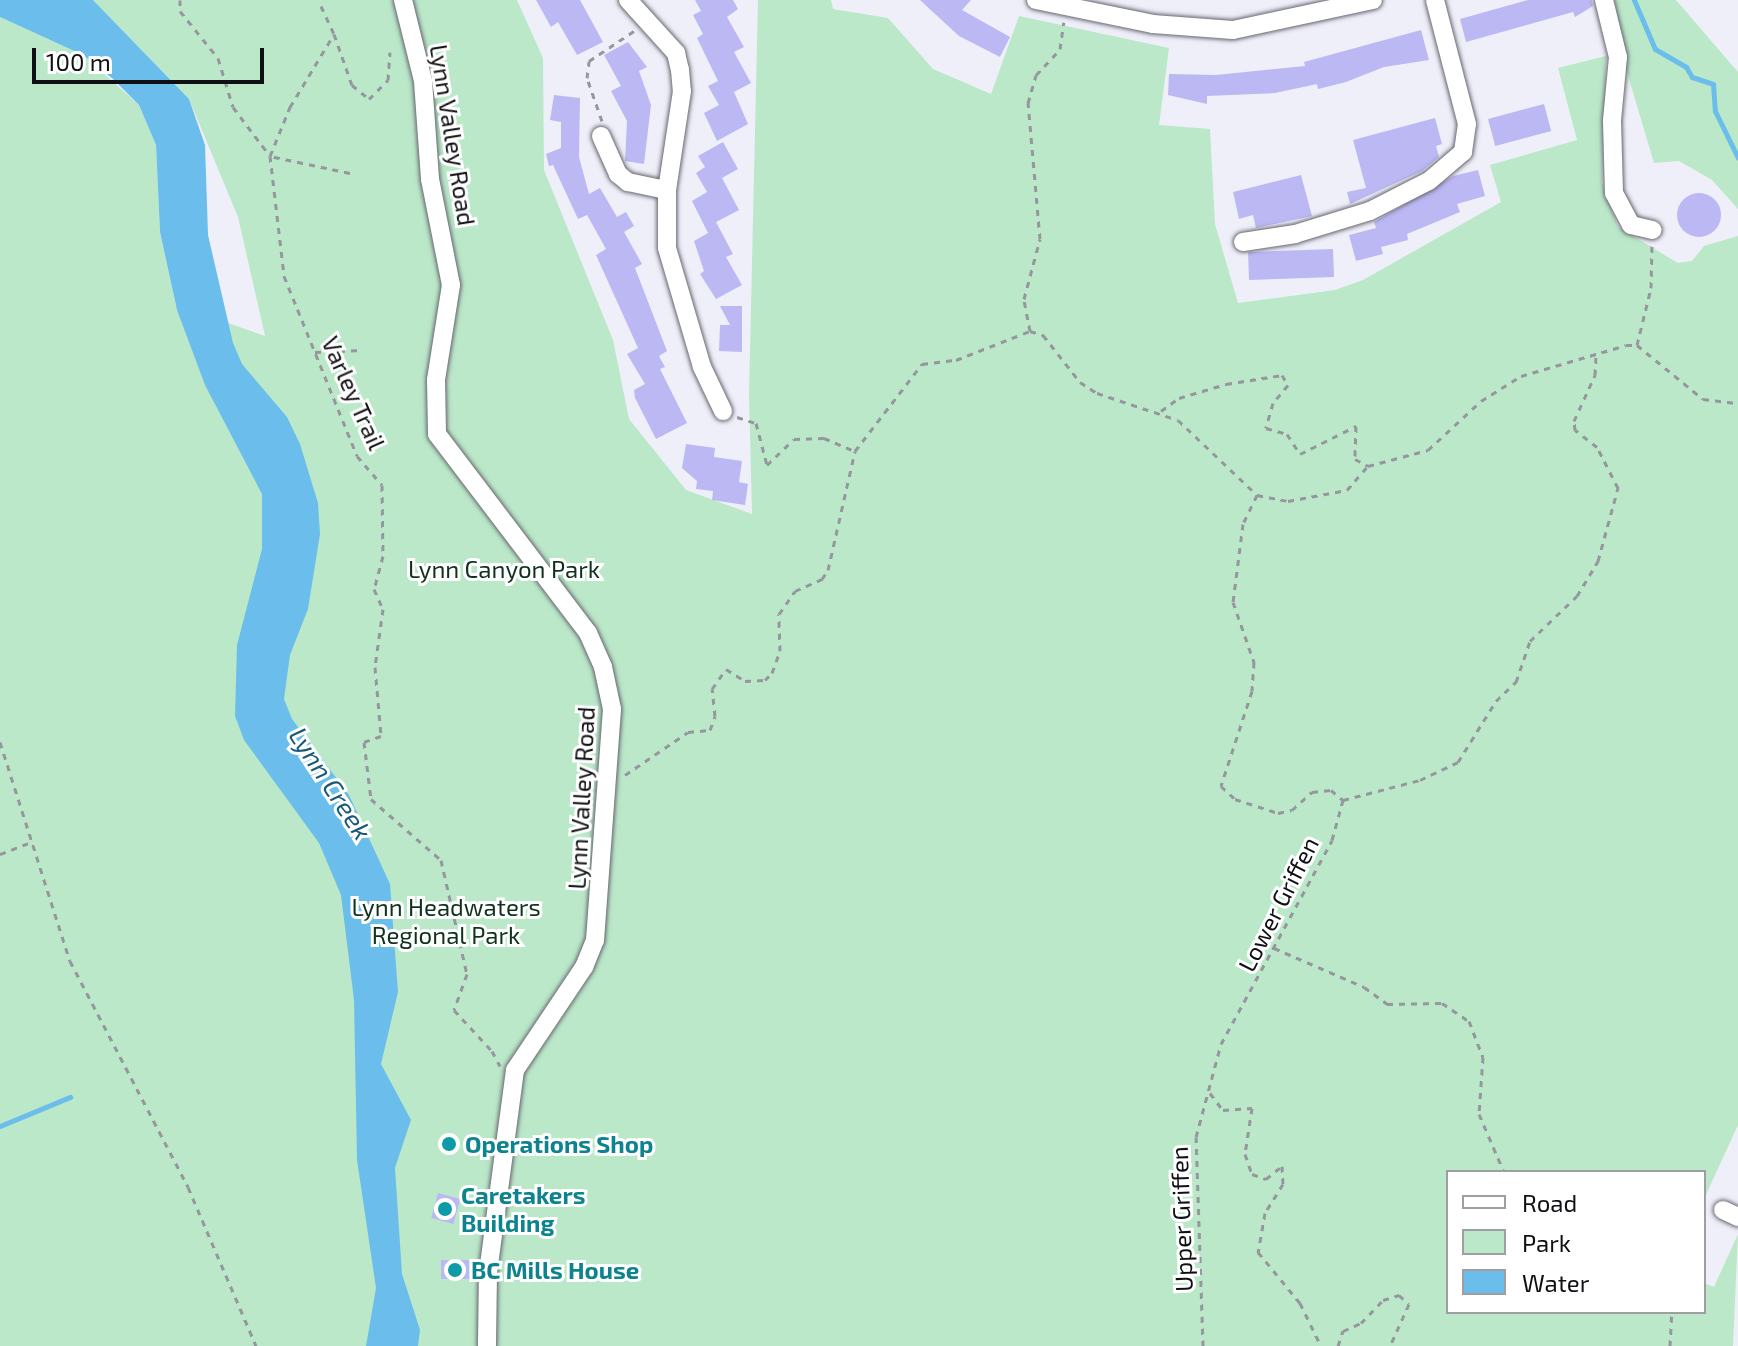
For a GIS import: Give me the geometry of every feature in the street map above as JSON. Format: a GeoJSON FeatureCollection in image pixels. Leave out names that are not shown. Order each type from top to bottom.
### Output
{"type":"FeatureCollection","features":[{"type":"Feature","properties":{"kind":"street","name":"Lynn Valley Road"},"geometry":{"type":"LineString","coordinates":[[403,0],[423,81],[430,179],[451,285],[436,380],[437,434],[597,649],[612,709],[609,775],[590,956],[515,1070],[506,1156],[488,1272],[487,1346]]}},
{"type":"Feature","properties":{"kind":"street"},"geometry":{"type":"LineString","coordinates":[[1036,0],[1153,24],[1233,30],[1373,0]]}},
{"type":"Feature","properties":{"kind":"street"},"geometry":{"type":"LineString","coordinates":[[1243,242],[1295,234],[1370,211],[1429,181],[1463,152],[1467,124],[1435,0]]}},
{"type":"Feature","properties":{"kind":"street"},"geometry":{"type":"LineString","coordinates":[[1604,0],[1618,57],[1612,121],[1614,193],[1625,219],[1650,230]]}},
{"type":"Feature","properties":{"kind":"street"},"geometry":{"type":"LineString","coordinates":[[642,8],[676,53],[680,70],[682,91],[665,220],[673,277],[723,411]]}},
{"type":"Feature","properties":{"kind":"street"},"geometry":{"type":"LineString","coordinates":[[601,136],[618,174],[628,182],[667,190]]}},
{"type":"Feature","properties":{"kind":"path"},"geometry":{"type":"LineString","coordinates":[[180,0],[180,11],[218,58],[233,107],[270,156],[350,173]]}},
{"type":"Feature","properties":{"kind":"path"},"geometry":{"type":"LineString","coordinates":[[321,6],[352,85],[369,99],[388,80],[390,52]]}},
{"type":"Feature","properties":{"kind":"path"},"geometry":{"type":"LineString","coordinates":[[601,136],[604,127],[587,78],[589,61],[642,8]]}},
{"type":"Feature","properties":{"kind":"path"},"geometry":{"type":"LineString","coordinates":[[1030,331],[1024,299],[1040,239],[1028,103],[1036,75],[1060,49],[1068,8]]}},
{"type":"Feature","properties":{"kind":"path"},"geometry":{"type":"LineString","coordinates":[[270,156],[290,107],[334,34]]}},
{"type":"Feature","properties":{"kind":"path","name":"Varley Trail"},"geometry":{"type":"LineString","coordinates":[[270,156],[284,276],[357,456],[382,485],[383,556],[374,589],[383,609],[375,667],[381,736],[364,742],[371,799],[441,860],[467,974],[454,1010],[492,1051],[501,1078],[514,1082]]}},
{"type":"Feature","properties":{"kind":"path"},"geometry":{"type":"LineString","coordinates":[[1637,345],[1654,270],[1650,230]]}},
{"type":"Feature","properties":{"kind":"path"},"geometry":{"type":"LineString","coordinates":[[609,775],[628,775],[688,732],[710,730],[715,716],[712,689],[726,669],[745,681],[765,680],[772,673],[780,651],[779,614],[795,591],[822,579],[828,570],[855,451],[913,370],[975,354],[1030,331],[1043,335],[1080,382],[1097,393],[1161,411],[1228,463],[1257,495],[1288,501],[1335,494],[1360,480],[1368,466]]}},
{"type":"Feature","properties":{"kind":"path"},"geometry":{"type":"LineString","coordinates":[[1161,411],[1179,398],[1226,384],[1282,375],[1288,385],[1273,403],[1266,428],[1287,434],[1300,454],[1356,426],[1355,459],[1368,466],[1428,450],[1471,409],[1521,376],[1596,353],[1637,345]]}},
{"type":"Feature","properties":{"kind":"path"},"geometry":{"type":"LineString","coordinates":[[1637,345],[1692,392],[1738,403]]}},
{"type":"Feature","properties":{"kind":"path"},"geometry":{"type":"LineString","coordinates":[[315,352],[362,350]]}},
{"type":"Feature","properties":{"kind":"path"},"geometry":{"type":"LineString","coordinates":[[1257,495],[1243,524],[1233,602],[1254,662],[1252,691],[1233,736],[1221,786],[1235,799],[1278,813],[1292,810],[1312,792],[1331,790],[1343,800],[1420,780],[1458,762],[1496,701],[1516,682],[1530,641],[1577,596],[1598,561],[1618,488],[1597,447],[1575,430],[1574,421],[1595,375],[1596,353]]}},
{"type":"Feature","properties":{"kind":"path"},"geometry":{"type":"LineString","coordinates":[[756,423],[767,465],[794,439],[824,438],[855,451]]}},
{"type":"Feature","properties":{"kind":"path"},"geometry":{"type":"LineString","coordinates":[[0,742],[70,961],[188,1187],[256,1346]]}},
{"type":"Feature","properties":{"kind":"path","name":"Lower Griffen"},"geometry":{"type":"LineString","coordinates":[[1210,1093],[1221,1044],[1274,948],[1295,899],[1332,840],[1343,800]]}},
{"type":"Feature","properties":{"kind":"path"},"geometry":{"type":"LineString","coordinates":[[0,854],[32,842]]}},
{"type":"Feature","properties":{"kind":"path"},"geometry":{"type":"LineString","coordinates":[[1274,948],[1364,987],[1387,1004],[1442,1003],[1469,1021],[1483,1057],[1479,1114],[1503,1170]]}},
{"type":"Feature","properties":{"kind":"path"},"geometry":{"type":"LineString","coordinates":[[1210,1093],[1223,1110],[1252,1108],[1245,1154],[1252,1174],[1266,1179],[1282,1166],[1283,1184],[1265,1213],[1258,1252],[1300,1303],[1321,1346]]}},
{"type":"Feature","properties":{"kind":"path","name":"Upper Griffen"},"geometry":{"type":"LineString","coordinates":[[1203,1346],[1194,1183],[1200,1112],[1210,1093]]}},
{"type":"Feature","properties":{"kind":"path"},"geometry":{"type":"LineString","coordinates":[[1338,1346],[1343,1331],[1361,1323],[1383,1300],[1399,1295],[1409,1304],[1390,1346]]}},
{"type":"Feature","properties":{"kind":"path"},"geometry":{"type":"LineString","coordinates":[[1670,1346],[1672,1314]]}},
{"type":"Feature","properties":{"kind":"green space"},"geometry":{"type":"Polygon","coordinates":[[[93,0],[517,0],[543,58],[544,170],[613,340],[629,419],[686,490],[752,514],[749,394],[758,0],[831,0],[833,9],[888,18],[933,69],[991,94],[1019,16],[1169,48],[1159,125],[1210,129],[1215,224],[1238,303],[1335,290],[1363,280],[1501,202],[1490,165],[1577,140],[1558,68],[1606,56],[1602,182],[1618,227],[1678,263],[1692,261],[1704,246],[1738,236],[1738,1125],[1706,1195],[1706,1170],[1446,1170],[1446,1314],[1706,1314],[1706,1284],[1714,1287],[1738,1234],[1733,1346],[0,1346],[0,17],[83,55],[139,105],[156,145],[160,232],[176,305],[265,336],[238,217],[189,99],[93,0]]]}},
{"type":"Feature","properties":{"kind":"green space"},"geometry":{"type":"Polygon","coordinates":[[[1614,0],[1676,0],[1738,72],[1738,209],[1712,180],[1679,161],[1654,163],[1626,69],[1614,0]]]}},
{"type":"Feature","properties":{"kind":"water","name":"Lynn Creek"},"geometry":{"type":"Polygon","coordinates":[[[0,0],[93,0],[189,99],[205,145],[208,235],[233,343],[242,364],[287,417],[300,444],[318,503],[320,534],[308,609],[290,655],[284,699],[292,719],[349,795],[390,884],[398,992],[381,1064],[411,1120],[395,1168],[402,1274],[420,1330],[418,1346],[366,1346],[376,1288],[357,1160],[354,1000],[341,895],[319,843],[244,740],[235,716],[237,645],[262,549],[262,494],[205,385],[177,310],[160,232],[156,145],[139,105],[113,79],[83,55],[0,17],[0,0]]]}},
{"type":"Feature","properties":{"kind":"building"},"geometry":{"type":"Polygon","coordinates":[[[536,0],[580,0],[603,42],[577,55],[558,22],[551,27],[536,0]]]}},
{"type":"Feature","properties":{"kind":"building"},"geometry":{"type":"Polygon","coordinates":[[[695,0],[733,0],[738,9],[727,17],[744,47],[734,52],[751,83],[734,92],[748,124],[717,141],[704,113],[719,105],[708,86],[718,81],[697,38],[703,34],[693,15],[701,11],[695,0]]]}},
{"type":"Feature","properties":{"kind":"building"},"geometry":{"type":"Polygon","coordinates":[[[920,0],[971,0],[962,10],[1010,37],[1000,57],[959,36],[920,0]]]}},
{"type":"Feature","properties":{"kind":"building"},"geometry":{"type":"Polygon","coordinates":[[[1528,0],[1592,0],[1593,6],[1575,17],[1573,12],[1466,42],[1460,19],[1528,0]]]}},
{"type":"Feature","properties":{"kind":"building"},"geometry":{"type":"Polygon","coordinates":[[[1421,30],[1429,60],[1384,67],[1346,82],[1318,89],[1317,84],[1275,93],[1207,96],[1207,104],[1168,95],[1169,74],[1216,75],[1305,66],[1304,62],[1421,30]]]}},
{"type":"Feature","properties":{"kind":"building"},"geometry":{"type":"Polygon","coordinates":[[[628,42],[647,67],[639,71],[651,105],[644,164],[625,161],[627,121],[611,91],[621,86],[604,55],[628,42]]]}},
{"type":"Feature","properties":{"kind":"building"},"geometry":{"type":"Polygon","coordinates":[[[554,95],[580,98],[579,157],[589,194],[600,188],[617,217],[626,212],[634,226],[624,232],[642,264],[635,268],[667,351],[659,356],[665,367],[660,369],[687,423],[656,439],[635,398],[634,390],[645,384],[627,354],[638,348],[596,255],[606,249],[587,215],[578,219],[553,165],[549,166],[546,154],[561,148],[561,122],[550,120],[554,95]]]}},
{"type":"Feature","properties":{"kind":"building"},"geometry":{"type":"Polygon","coordinates":[[[1544,104],[1551,131],[1495,146],[1488,119],[1544,104]]]}},
{"type":"Feature","properties":{"kind":"building"},"geometry":{"type":"Polygon","coordinates":[[[1435,118],[1442,144],[1436,146],[1439,157],[1422,171],[1350,204],[1347,192],[1366,188],[1353,140],[1435,118]]]}},
{"type":"Feature","properties":{"kind":"building"},"geometry":{"type":"Polygon","coordinates":[[[723,142],[738,169],[722,178],[739,210],[716,222],[733,254],[726,257],[742,285],[716,299],[700,274],[704,271],[694,241],[708,233],[692,201],[707,192],[696,173],[705,167],[698,156],[723,142]]]}},
{"type":"Feature","properties":{"kind":"building"},"geometry":{"type":"Polygon","coordinates":[[[1478,170],[1485,196],[1457,204],[1460,212],[1407,234],[1408,240],[1381,247],[1383,254],[1356,261],[1349,235],[1376,228],[1374,222],[1453,176],[1478,170]]]}},
{"type":"Feature","properties":{"kind":"building"},"geometry":{"type":"Polygon","coordinates":[[[1301,175],[1312,216],[1256,228],[1253,215],[1239,219],[1233,192],[1301,175]]]}},
{"type":"Feature","properties":{"kind":"building"},"geometry":{"type":"Polygon","coordinates":[[[1699,193],[1714,200],[1721,215],[1714,230],[1699,237],[1684,230],[1677,215],[1684,200],[1699,193]]]}},
{"type":"Feature","properties":{"kind":"building"},"geometry":{"type":"Polygon","coordinates":[[[1333,249],[1334,277],[1249,280],[1248,252],[1333,249]]]}},
{"type":"Feature","properties":{"kind":"building"},"geometry":{"type":"Polygon","coordinates":[[[720,306],[742,306],[742,352],[719,351],[720,325],[730,325],[720,306]]]}},
{"type":"Feature","properties":{"kind":"building"},"geometry":{"type":"Polygon","coordinates":[[[686,444],[715,448],[714,457],[742,461],[739,482],[748,484],[745,505],[712,500],[713,491],[696,489],[697,481],[682,468],[686,444]]]}},
{"type":"Feature","properties":{"kind":"building","name":"Caretakers Building"},"geometry":{"type":"Polygon","coordinates":[[[438,1193],[460,1199],[453,1224],[431,1218],[438,1193]]]}},
{"type":"Feature","properties":{"kind":"building","name":"BC Mills House"},"geometry":{"type":"Polygon","coordinates":[[[441,1260],[469,1260],[469,1279],[441,1279],[441,1260]]]}},
{"type":"Feature","properties":{"kind":"waterway"},"geometry":{"type":"LineString","coordinates":[[1634,0],[1655,49],[1686,67],[1692,77],[1713,84],[1715,111],[1738,158]]}},
{"type":"Feature","properties":{"kind":"waterway"},"geometry":{"type":"LineString","coordinates":[[0,1126],[70,1097]]}},
{"type":"Feature","properties":{"kind":"place","name":"Operations Shop"},"geometry":{"type":"Point","coordinates":[449,1144]}},
{"type":"Feature","properties":{"kind":"place","name":"Caretakers Building"},"geometry":{"type":"Point","coordinates":[445,1209]}},
{"type":"Feature","properties":{"kind":"place","name":"BC Mills House"},"geometry":{"type":"Point","coordinates":[455,1270]}},
{"type":"Feature","properties":{"kind":"park label","name":"Lynn Canyon Park"},"geometry":{"type":"Point","coordinates":[504,569]}},
{"type":"Feature","properties":{"kind":"park label","name":"Lynn Headwaters Regional Park"},"geometry":{"type":"Point","coordinates":[446,921]}}]}
